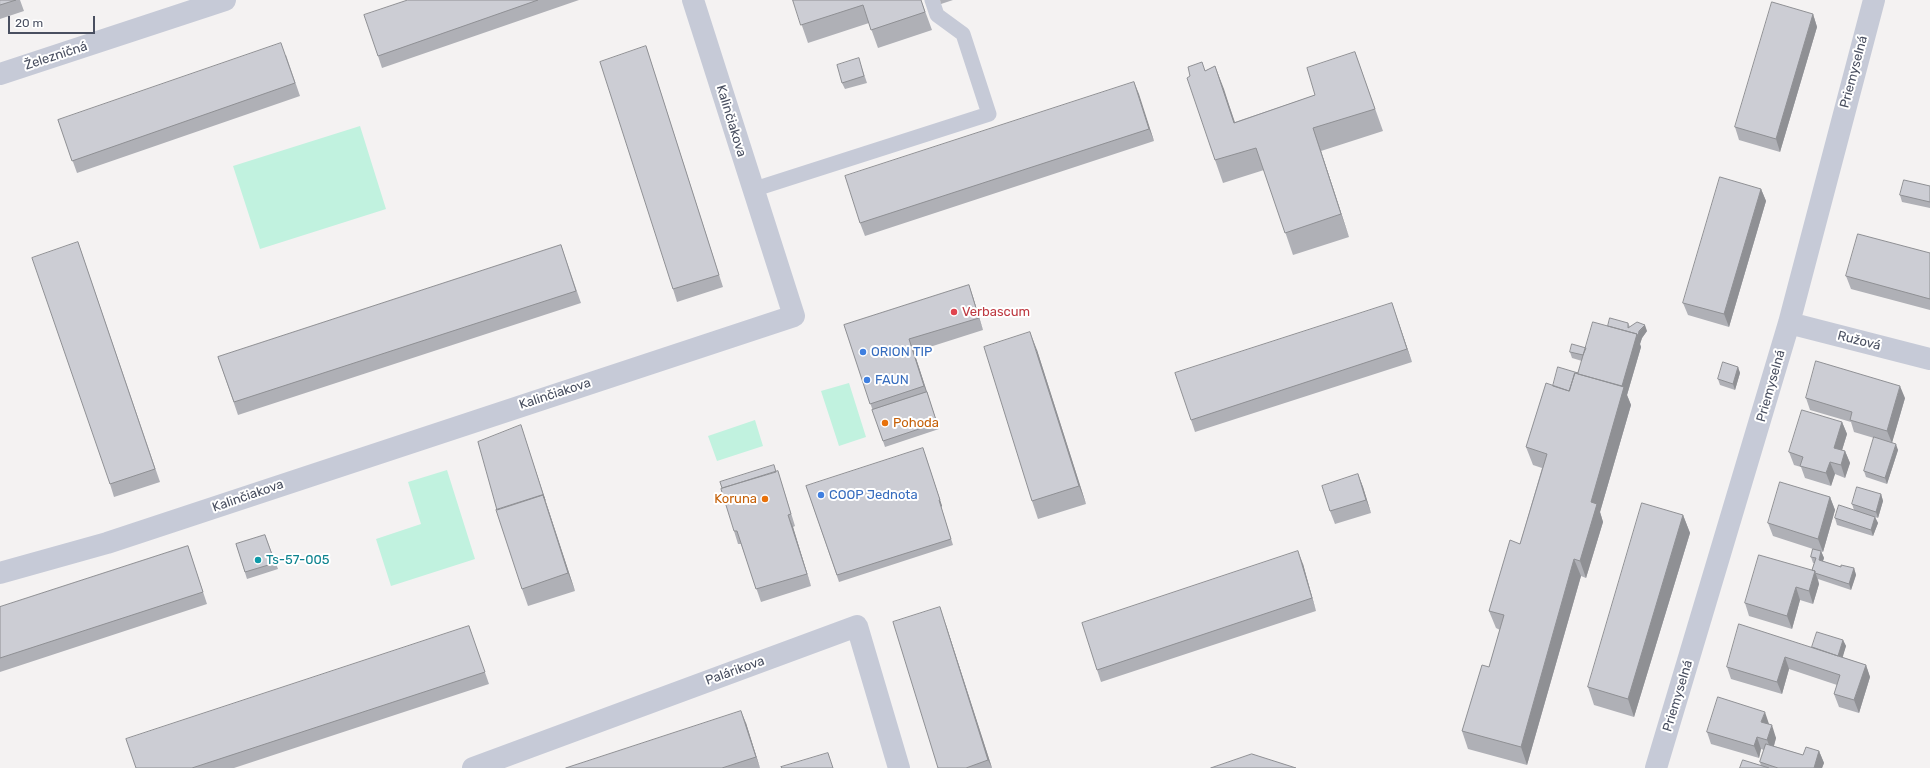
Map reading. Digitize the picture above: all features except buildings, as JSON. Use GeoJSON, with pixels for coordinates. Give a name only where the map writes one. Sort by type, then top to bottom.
{"type":"FeatureCollection","features":[{"type":"Feature","properties":{"kind":"street","name":"Železničná"},"geometry":{"type":"LineString","coordinates":[[0,74],[225,0]]}},
{"type":"Feature","properties":{"kind":"street","name":"Kalinčiakova"},"geometry":{"type":"LineString","coordinates":[[0,573],[108,543],[794,316],[752,190],[693,0]]}},
{"type":"Feature","properties":{"kind":"street","name":"Priemyselná"},"geometry":{"type":"LineString","coordinates":[[1656,768],[1789,323],[1874,0]]}},
{"type":"Feature","properties":{"kind":"street","name":"Ružová"},"geometry":{"type":"LineString","coordinates":[[1789,323],[1930,359]]}},
{"type":"Feature","properties":{"kind":"street","name":"Palárikova"},"geometry":{"type":"LineString","coordinates":[[473,768],[857,626],[899,768]]}},
{"type":"Feature","properties":{"kind":"lane"},"geometry":{"type":"LineString","coordinates":[[752,190],[989,114],[963,34],[937,15],[932,0]]}},
{"type":"Feature","properties":{"kind":"green space"},"geometry":{"type":"Polygon","coordinates":[[[360,126],[386,209],[260,249],[233,166],[360,126]]]}},
{"type":"Feature","properties":{"kind":"green space"},"geometry":{"type":"Polygon","coordinates":[[[849,383],[866,437],[839,446],[821,391],[849,383]]]}},
{"type":"Feature","properties":{"kind":"green space"},"geometry":{"type":"Polygon","coordinates":[[[755,420],[763,446],[717,461],[708,436],[755,420]]]}},
{"type":"Feature","properties":{"kind":"green space"},"geometry":{"type":"Polygon","coordinates":[[[447,470],[475,559],[391,586],[376,539],[421,524],[408,482],[447,470]]]}},
{"type":"Feature","properties":{"kind":"place","name":"Verbascum"},"geometry":{"type":"Point","coordinates":[954,312]}},
{"type":"Feature","properties":{"kind":"place","name":"ORION TIP"},"geometry":{"type":"Point","coordinates":[863,352]}},
{"type":"Feature","properties":{"kind":"place","name":"FAUN"},"geometry":{"type":"Point","coordinates":[867,380]}},
{"type":"Feature","properties":{"kind":"place","name":"Pohoda"},"geometry":{"type":"Point","coordinates":[885,423]}},
{"type":"Feature","properties":{"kind":"place","name":"COOP Jednota"},"geometry":{"type":"Point","coordinates":[821,495]}},
{"type":"Feature","properties":{"kind":"place","name":"Koruna"},"geometry":{"type":"Point","coordinates":[765,499]}},
{"type":"Feature","properties":{"kind":"place","name":"Ts-57-005"},"geometry":{"type":"Point","coordinates":[258,560]}}]}
